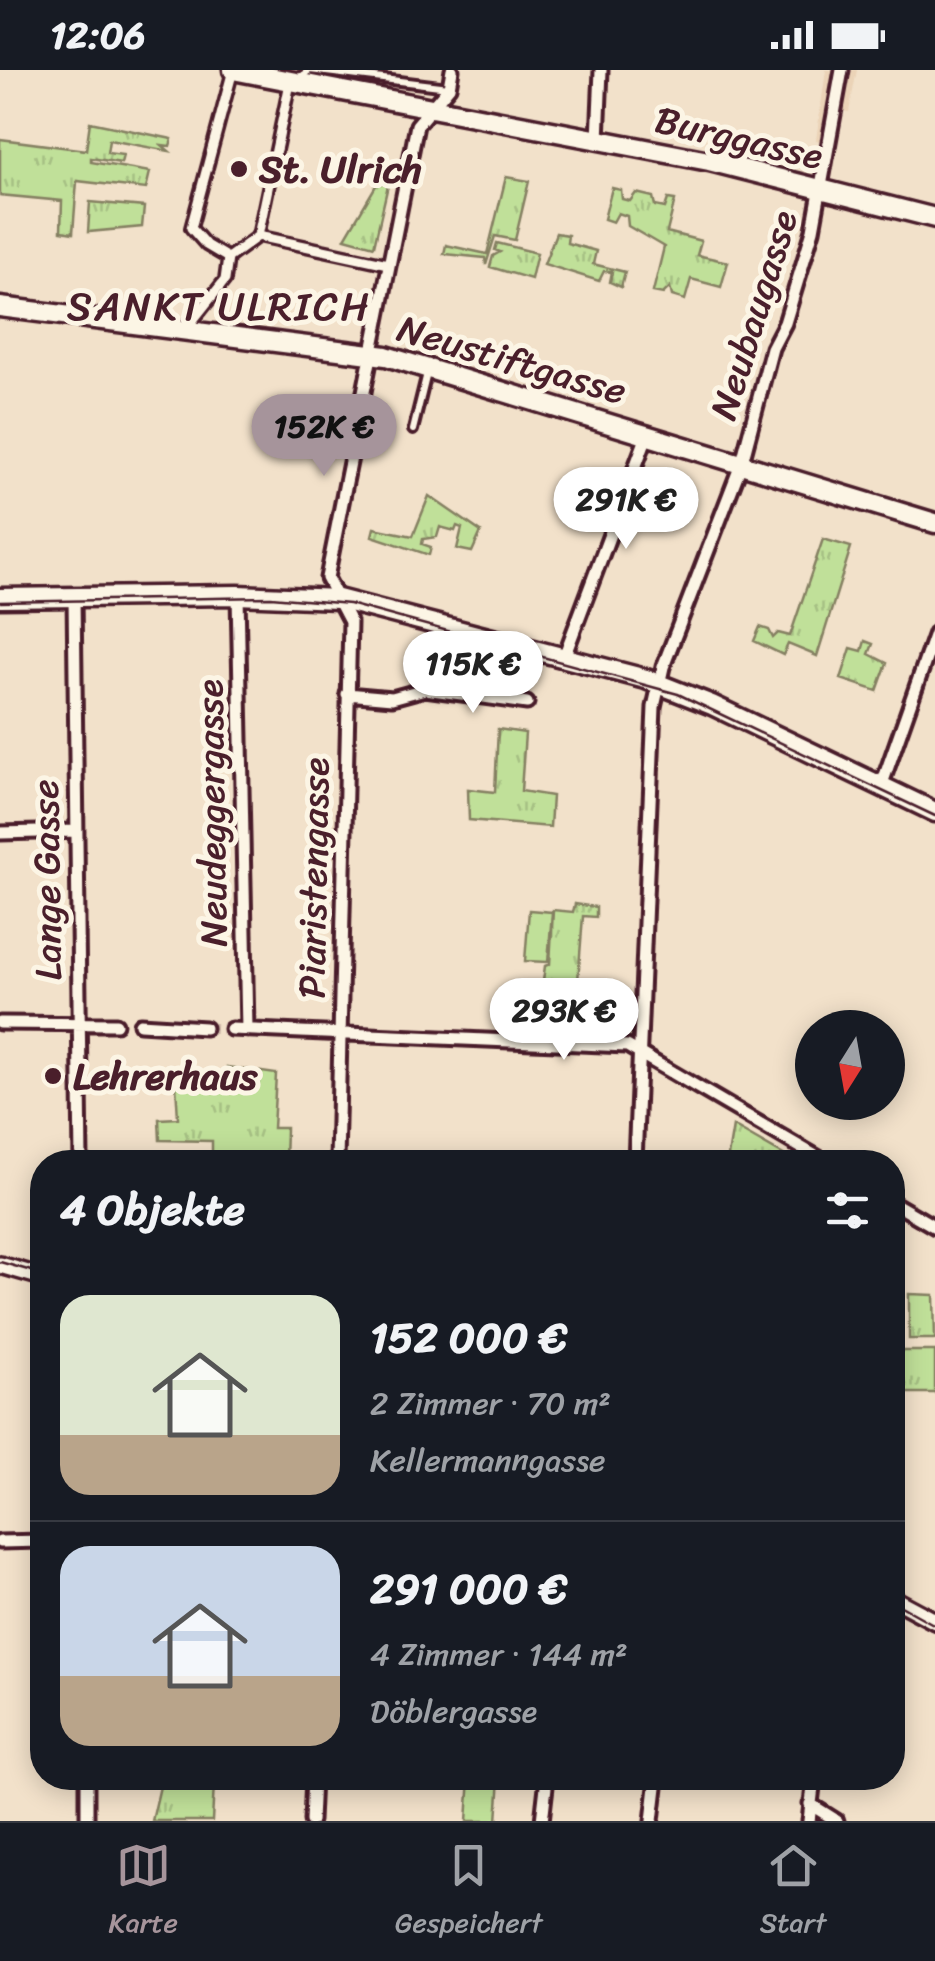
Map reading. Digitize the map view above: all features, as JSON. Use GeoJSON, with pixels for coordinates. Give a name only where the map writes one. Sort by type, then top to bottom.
{"type":"FeatureCollection","features":[{"type":"Feature","properties":{"kind":"main road","name":"Burggasse"},"geometry":{"type":"LineString","coordinates":[[233,70],[290,84],[709,161],[935,218]]}},
{"type":"Feature","properties":{"kind":"main road","name":"Neustiftgasse"},"geometry":{"type":"LineString","coordinates":[[0,307],[371,353],[935,522]]}},
{"type":"Feature","properties":{"kind":"main road"},"geometry":{"type":"LineString","coordinates":[[0,598],[238,594],[338,598],[660,684],[882,784],[935,812]]}},
{"type":"Feature","properties":{"kind":"street"},"geometry":{"type":"LineString","coordinates":[[228,258],[206,246],[191,228],[233,70]]}},
{"type":"Feature","properties":{"kind":"street"},"geometry":{"type":"LineString","coordinates":[[449,87],[452,70]]}},
{"type":"Feature","properties":{"kind":"street"},"geometry":{"type":"LineString","coordinates":[[598,140],[601,70]]}},
{"type":"Feature","properties":{"kind":"street","name":"Neubaugasse"},"geometry":{"type":"LineString","coordinates":[[635,1150],[654,707],[742,462],[772,348],[785,323],[813,230],[842,70]]}},
{"type":"Feature","properties":{"kind":"street"},"geometry":{"type":"LineString","coordinates":[[184,330],[225,280],[228,258],[258,236],[290,84]]}},
{"type":"Feature","properties":{"kind":"street","name":"Piaristengasse"},"geometry":{"type":"LineString","coordinates":[[337,1150],[350,622],[327,578],[417,125],[449,87]]}},
{"type":"Feature","properties":{"kind":"street"},"geometry":{"type":"LineString","coordinates":[[258,236],[388,264]]}},
{"type":"Feature","properties":{"kind":"street"},"geometry":{"type":"LineString","coordinates":[[564,657],[648,433]]}},
{"type":"Feature","properties":{"kind":"street","name":"Neudeggergasse"},"geometry":{"type":"LineString","coordinates":[[238,594],[247,1030]]}},
{"type":"Feature","properties":{"kind":"street","name":"Lange Gasse"},"geometry":{"type":"LineString","coordinates":[[74,596],[81,1150]]}},
{"type":"Feature","properties":{"kind":"street"},"geometry":{"type":"LineString","coordinates":[[882,784],[935,633]]}},
{"type":"Feature","properties":{"kind":"street"},"geometry":{"type":"LineString","coordinates":[[348,694],[392,698],[425,689],[527,703]]}},
{"type":"Feature","properties":{"kind":"street"},"geometry":{"type":"LineString","coordinates":[[0,833],[76,831]]}},
{"type":"Feature","properties":{"kind":"street"},"geometry":{"type":"LineString","coordinates":[[0,1023],[116,1024]]}},
{"type":"Feature","properties":{"kind":"street"},"geometry":{"type":"LineString","coordinates":[[140,1024],[206,1028]]}},
{"type":"Feature","properties":{"kind":"street"},"geometry":{"type":"LineString","coordinates":[[231,1029],[627,1046],[806,1150]]}},
{"type":"Feature","properties":{"kind":"street"},"geometry":{"type":"LineString","coordinates":[[905,1210],[935,1227]]}},
{"type":"Feature","properties":{"kind":"street"},"geometry":{"type":"LineString","coordinates":[[0,1265],[30,1274]]}},
{"type":"Feature","properties":{"kind":"street"},"geometry":{"type":"LineString","coordinates":[[0,1542],[30,1541]]}},
{"type":"Feature","properties":{"kind":"street"},"geometry":{"type":"LineString","coordinates":[[905,1605],[935,1621]]}},
{"type":"Feature","properties":{"kind":"street"},"geometry":{"type":"LineString","coordinates":[[87,1790],[87,1821]]}},
{"type":"Feature","properties":{"kind":"street"},"geometry":{"type":"LineString","coordinates":[[312,1821],[313,1790]]}},
{"type":"Feature","properties":{"kind":"street"},"geometry":{"type":"LineString","coordinates":[[542,1821],[546,1790]]}},
{"type":"Feature","properties":{"kind":"street"},"geometry":{"type":"LineString","coordinates":[[652,1821],[656,1790]]}},
{"type":"Feature","properties":{"kind":"street"},"geometry":{"type":"LineString","coordinates":[[808,1821],[812,1790]]}},
{"type":"Feature","properties":{"kind":"street"},"geometry":{"type":"LineString","coordinates":[[810,1804],[837,1821]]}},
{"type":"Feature","properties":{"kind":"lane","name":"Burggasse"},"geometry":{"type":"LineString","coordinates":[[290,84],[310,70],[449,87]]}},
{"type":"Feature","properties":{"kind":"lane"},"geometry":{"type":"LineString","coordinates":[[413,430],[428,368]]}},
{"type":"Feature","properties":{"kind":"shaded area"},"geometry":{"type":"Polygon","coordinates":[[[826,70],[857,70],[849,112],[836,110],[828,143],[816,140],[826,70]]]}},
{"type":"Feature","properties":{"kind":"green space"},"geometry":{"type":"Polygon","coordinates":[[[90,122],[172,139],[170,146],[162,145],[169,151],[109,140],[107,153],[123,155],[121,163],[91,158],[91,162],[150,172],[146,189],[77,181],[73,233],[61,231],[62,201],[0,195],[0,139],[86,150],[90,122]]]}},
{"type":"Feature","properties":{"kind":"green space"},"geometry":{"type":"Polygon","coordinates":[[[506,177],[529,181],[515,240],[495,236],[486,265],[485,258],[444,254],[446,245],[487,254],[506,177]]]}},
{"type":"Feature","properties":{"kind":"green space"},"geometry":{"type":"Polygon","coordinates":[[[378,182],[388,185],[374,246],[345,238],[378,182]]]}},
{"type":"Feature","properties":{"kind":"green space"},"geometry":{"type":"Polygon","coordinates":[[[612,188],[621,190],[622,199],[630,201],[636,193],[653,197],[655,206],[665,208],[668,199],[675,200],[667,232],[701,241],[697,255],[728,262],[721,287],[691,279],[685,300],[672,296],[670,287],[663,294],[653,292],[664,247],[628,226],[627,216],[618,213],[613,222],[604,219],[612,188]]]}},
{"type":"Feature","properties":{"kind":"green space"},"geometry":{"type":"Polygon","coordinates":[[[90,202],[144,207],[142,227],[88,232],[90,202]]]}},
{"type":"Feature","properties":{"kind":"green space"},"geometry":{"type":"Polygon","coordinates":[[[556,233],[568,235],[567,243],[596,251],[593,264],[625,272],[621,287],[610,282],[612,272],[604,271],[599,281],[544,264],[556,233]]]}},
{"type":"Feature","properties":{"kind":"green space"},"geometry":{"type":"Polygon","coordinates":[[[497,243],[537,253],[531,279],[490,267],[493,256],[500,252],[495,250],[497,243]]]}},
{"type":"Feature","properties":{"kind":"green space"},"geometry":{"type":"Polygon","coordinates":[[[429,496],[481,532],[472,552],[457,549],[462,528],[457,526],[455,531],[440,527],[437,537],[423,539],[422,544],[431,547],[429,555],[372,536],[374,528],[413,536],[429,496]]]}},
{"type":"Feature","properties":{"kind":"green space"},"geometry":{"type":"Polygon","coordinates":[[[823,539],[851,547],[817,656],[788,644],[783,655],[754,641],[760,627],[769,630],[773,638],[778,633],[790,636],[823,539]]]}},
{"type":"Feature","properties":{"kind":"green space"},"geometry":{"type":"Polygon","coordinates":[[[865,641],[873,644],[869,654],[887,663],[877,691],[841,679],[851,648],[862,651],[865,641]]]}},
{"type":"Feature","properties":{"kind":"green space"},"geometry":{"type":"Polygon","coordinates":[[[498,729],[525,733],[521,791],[552,796],[550,827],[469,820],[468,789],[495,792],[498,729]]]}},
{"type":"Feature","properties":{"kind":"green space"},"geometry":{"type":"Polygon","coordinates":[[[575,904],[596,907],[596,917],[583,916],[577,994],[553,993],[555,983],[543,981],[545,966],[550,964],[553,910],[573,912],[575,904]]]}},
{"type":"Feature","properties":{"kind":"green space"},"geometry":{"type":"Polygon","coordinates":[[[529,910],[552,912],[548,962],[525,961],[529,910]]]}},
{"type":"Feature","properties":{"kind":"green space"},"geometry":{"type":"Polygon","coordinates":[[[227,1067],[276,1074],[273,1128],[286,1128],[285,1150],[212,1150],[212,1141],[160,1140],[159,1119],[178,1118],[176,1084],[227,1086],[227,1067]]]}},
{"type":"Feature","properties":{"kind":"green space"},"geometry":{"type":"Polygon","coordinates":[[[733,1126],[775,1150],[729,1150],[733,1126]]]}},
{"type":"Feature","properties":{"kind":"green space"},"geometry":{"type":"Polygon","coordinates":[[[909,1294],[934,1295],[935,1339],[909,1339],[909,1294]]]}},
{"type":"Feature","properties":{"kind":"green space"},"geometry":{"type":"Polygon","coordinates":[[[905,1351],[935,1351],[935,1393],[905,1393],[905,1351]]]}},
{"type":"Feature","properties":{"kind":"green space"},"geometry":{"type":"Polygon","coordinates":[[[159,1790],[214,1790],[212,1821],[152,1821],[159,1790]]]}},
{"type":"Feature","properties":{"kind":"green space"},"geometry":{"type":"Polygon","coordinates":[[[469,1790],[499,1790],[497,1821],[467,1821],[469,1790]]]}},
{"type":"Feature","properties":{"kind":"tunnel"},"geometry":{"type":"LineString","coordinates":[[205,1028],[231,1029]]}},
{"type":"Feature","properties":{"kind":"tram line"},"geometry":{"type":"LineString","coordinates":[[0,602],[271,597],[349,604],[678,694],[935,816]]}},
{"type":"Feature","properties":{"kind":"tram line"},"geometry":{"type":"LineString","coordinates":[[0,1262],[30,1271]]}},
{"type":"Feature","properties":{"kind":"tram line"},"geometry":{"type":"LineString","coordinates":[[905,1608],[935,1625]]}},
{"type":"Feature","properties":{"kind":"place","name":"St. Ulrich"},"geometry":{"type":"Point","coordinates":[239,169]}},
{"type":"Feature","properties":{"kind":"place","name":"Lehrerhaus"},"geometry":{"type":"Point","coordinates":[53,1076]}},
{"type":"Feature","properties":{"kind":"district","name":"SANKT ULRICH"},"geometry":{"type":"Point","coordinates":[219,306]}}]}
